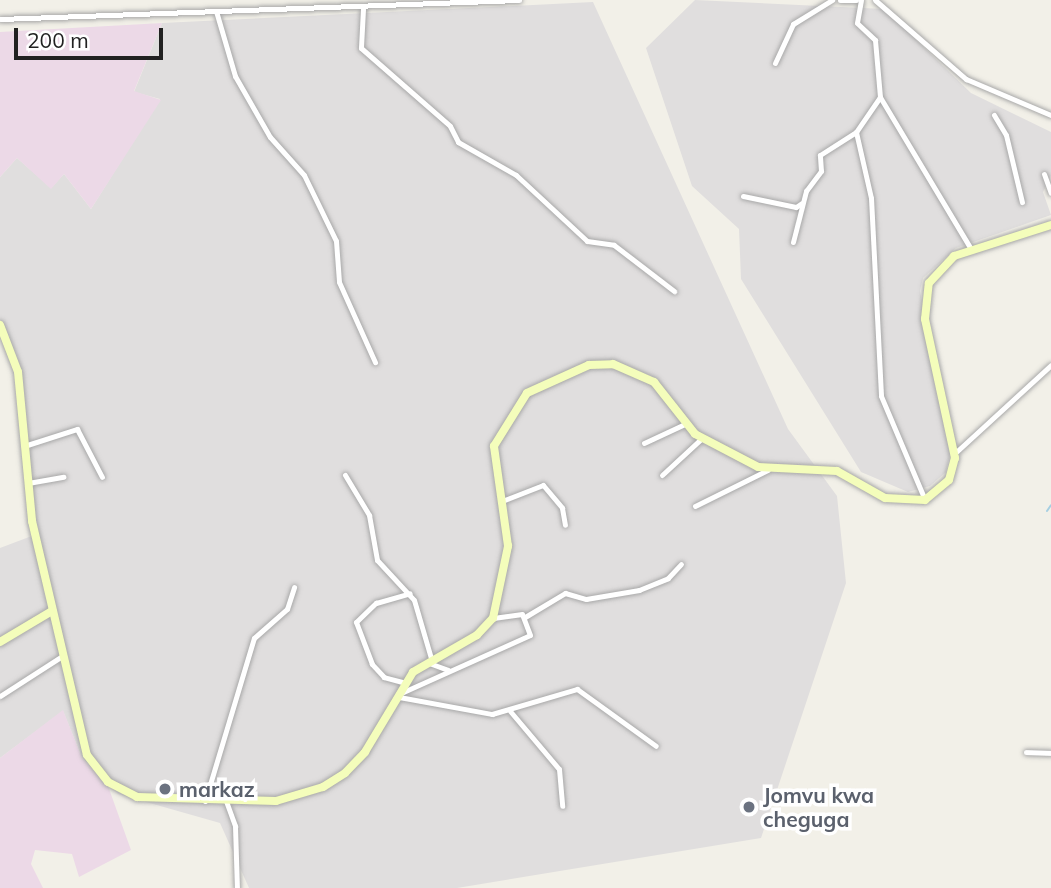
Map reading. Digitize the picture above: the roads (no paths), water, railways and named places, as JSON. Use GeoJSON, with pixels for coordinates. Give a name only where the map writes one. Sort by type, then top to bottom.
{"type":"FeatureCollection","features":[{"type":"Feature","properties":{"kind":"main road"},"geometry":{"type":"LineString","coordinates":[[0,326],[18,372],[28,483],[52,611],[83,747],[102,776],[137,797],[276,801],[323,788],[365,752],[406,683],[428,660],[477,635],[493,618],[508,547],[495,441],[519,400],[545,382],[595,364],[613,364],[654,382],[685,424],[702,438],[768,470],[837,471],[885,498],[925,500],[949,480],[955,453],[925,298],[940,266],[971,249],[1051,225]]}},
{"type":"Feature","properties":{"kind":"main road"},"geometry":{"type":"LineString","coordinates":[[0,642],[52,611]]}},
{"type":"Feature","properties":{"kind":"street"},"geometry":{"type":"LineString","coordinates":[[0,19],[170,9],[363,9],[519,0]]}},
{"type":"Feature","properties":{"kind":"street"},"geometry":{"type":"LineString","coordinates":[[775,63],[793,24],[832,0]]}},
{"type":"Feature","properties":{"kind":"street"},"geometry":{"type":"LineString","coordinates":[[840,0],[858,0],[857,23],[874,40],[880,97],[971,249]]}},
{"type":"Feature","properties":{"kind":"street"},"geometry":{"type":"LineString","coordinates":[[875,0],[966,79],[1051,115]]}},
{"type":"Feature","properties":{"kind":"street"},"geometry":{"type":"LineString","coordinates":[[169,1],[170,9]]}},
{"type":"Feature","properties":{"kind":"street"},"geometry":{"type":"LineString","coordinates":[[363,9],[361,48],[450,126],[458,142],[516,176],[587,241],[614,245],[674,291]]}},
{"type":"Feature","properties":{"kind":"street"},"geometry":{"type":"LineString","coordinates":[[216,11],[235,76],[275,144],[304,175],[337,241],[339,282],[376,362]]}},
{"type":"Feature","properties":{"kind":"street"},"geometry":{"type":"LineString","coordinates":[[793,242],[802,203],[821,171],[823,149],[856,132],[880,97]]}},
{"type":"Feature","properties":{"kind":"street"},"geometry":{"type":"LineString","coordinates":[[995,115],[1006,135],[1021,201]]}},
{"type":"Feature","properties":{"kind":"street"},"geometry":{"type":"LineString","coordinates":[[856,132],[871,198],[881,396],[925,500]]}},
{"type":"Feature","properties":{"kind":"street"},"geometry":{"type":"LineString","coordinates":[[1044,174],[1051,193]]}},
{"type":"Feature","properties":{"kind":"street"},"geometry":{"type":"LineString","coordinates":[[743,196],[796,208],[802,203]]}},
{"type":"Feature","properties":{"kind":"street"},"geometry":{"type":"LineString","coordinates":[[955,453],[1051,365]]}},
{"type":"Feature","properties":{"kind":"street"},"geometry":{"type":"LineString","coordinates":[[644,443],[685,424]]}},
{"type":"Feature","properties":{"kind":"street"},"geometry":{"type":"LineString","coordinates":[[24,446],[76,429],[102,477]]}},
{"type":"Feature","properties":{"kind":"street"},"geometry":{"type":"LineString","coordinates":[[662,475],[702,438]]}},
{"type":"Feature","properties":{"kind":"street"},"geometry":{"type":"LineString","coordinates":[[695,506],[768,470]]}},
{"type":"Feature","properties":{"kind":"street"},"geometry":{"type":"LineString","coordinates":[[345,475],[369,515],[377,560],[410,593],[428,660],[449,670]]}},
{"type":"Feature","properties":{"kind":"street"},"geometry":{"type":"LineString","coordinates":[[28,483],[63,477]]}},
{"type":"Feature","properties":{"kind":"street"},"geometry":{"type":"LineString","coordinates":[[502,501],[544,485],[562,508],[565,526]]}},
{"type":"Feature","properties":{"kind":"street"},"geometry":{"type":"LineString","coordinates":[[493,618],[525,617],[565,593],[586,599],[639,590],[668,578],[681,564]]}},
{"type":"Feature","properties":{"kind":"street"},"geometry":{"type":"LineString","coordinates":[[205,801],[254,638],[287,609],[294,587]]}},
{"type":"Feature","properties":{"kind":"street"},"geometry":{"type":"LineString","coordinates":[[406,683],[384,677],[372,664],[356,622],[376,603],[410,593]]}},
{"type":"Feature","properties":{"kind":"street"},"geometry":{"type":"LineString","coordinates":[[400,695],[449,670],[526,639],[525,617]]}},
{"type":"Feature","properties":{"kind":"street"},"geometry":{"type":"LineString","coordinates":[[0,696],[62,656]]}},
{"type":"Feature","properties":{"kind":"street"},"geometry":{"type":"LineString","coordinates":[[400,695],[486,714],[510,712],[579,690],[656,746]]}},
{"type":"Feature","properties":{"kind":"street"},"geometry":{"type":"LineString","coordinates":[[510,712],[559,769],[562,806]]}},
{"type":"Feature","properties":{"kind":"street"},"geometry":{"type":"LineString","coordinates":[[1026,752],[1051,753]]}},
{"type":"Feature","properties":{"kind":"street"},"geometry":{"type":"LineString","coordinates":[[226,801],[235,826],[237,888]]}},
{"type":"Feature","properties":{"kind":"waterway"},"geometry":{"type":"LineString","coordinates":[[1047,511],[1051,505]]}},
{"type":"Feature","properties":{"kind":"place","name":"markaz"},"geometry":{"type":"Point","coordinates":[165,789]}},
{"type":"Feature","properties":{"kind":"place","name":"Jomvu kwa cheguga"},"geometry":{"type":"Point","coordinates":[749,807]}}]}
